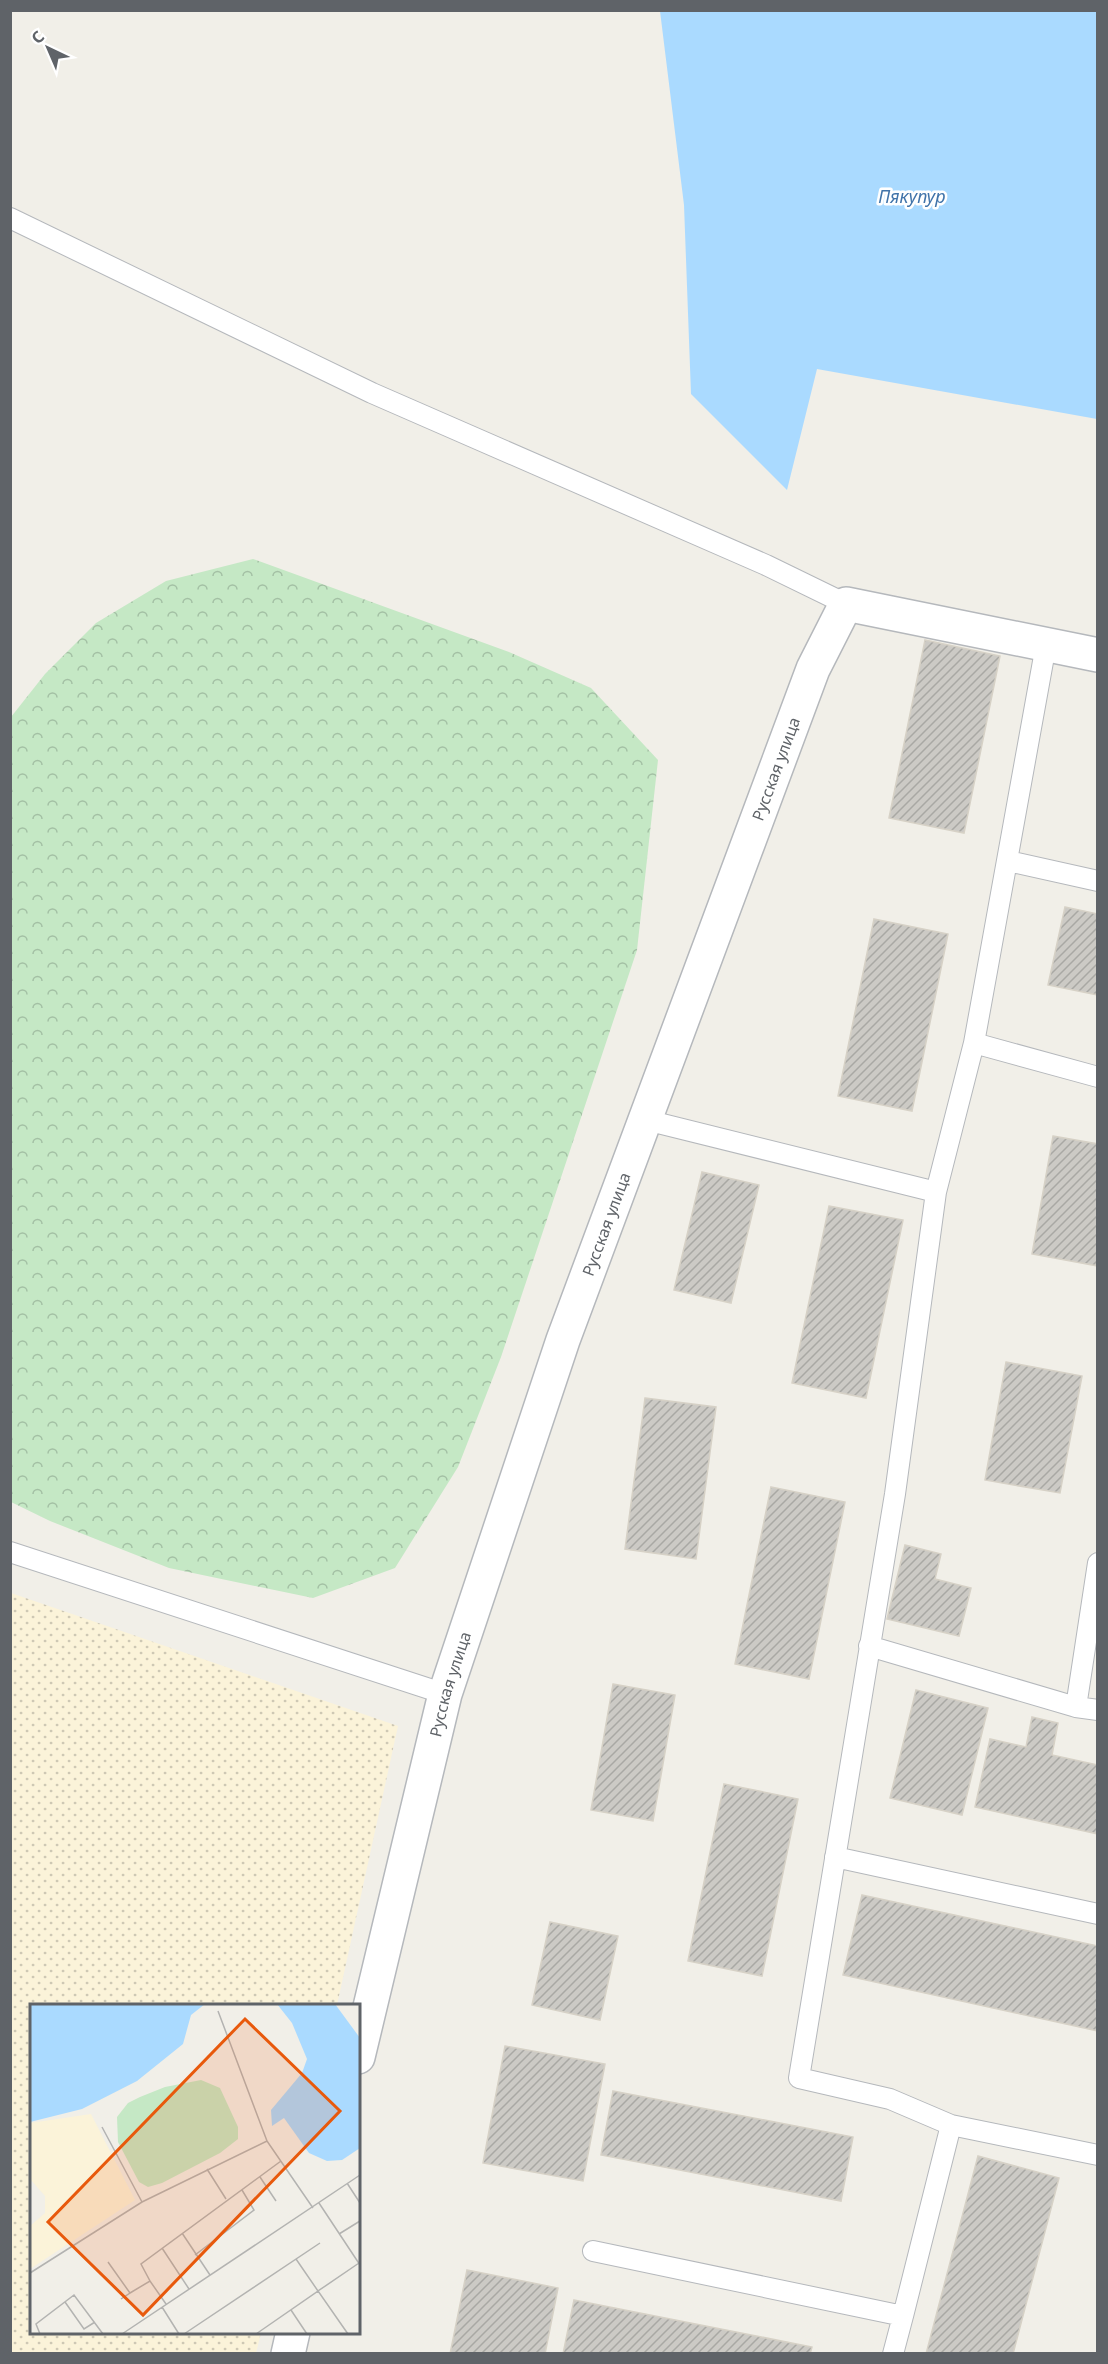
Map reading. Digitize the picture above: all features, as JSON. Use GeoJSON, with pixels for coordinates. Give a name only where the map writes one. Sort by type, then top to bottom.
{"type":"FeatureCollection","features":[{"type":"Feature","properties":{"kind":"street"},"geometry":{"type":"LineString","coordinates":[[846,604],[1098,655]]}},
{"type":"Feature","properties":{"kind":"street","name":"Русская улица"},"geometry":{"type":"LineString","coordinates":[[360,2049],[444,1694],[563,1340],[813,669],[846,604]]}},
{"type":"Feature","properties":{"kind":"street"},"geometry":{"type":"LineString","coordinates":[[288,2354],[293,2334]]}},
{"type":"Feature","properties":{"kind":"lane"},"geometry":{"type":"LineString","coordinates":[[10,218],[372,393],[766,566],[846,604]]}},
{"type":"Feature","properties":{"kind":"lane"},"geometry":{"type":"LineString","coordinates":[[1046,645],[974,1043],[936,1192],[895,1494],[799,2078],[890,2099],[951,2125],[1098,2155]]}},
{"type":"Feature","properties":{"kind":"lane"},"geometry":{"type":"LineString","coordinates":[[1008,861],[1098,881]]}},
{"type":"Feature","properties":{"kind":"lane"},"geometry":{"type":"LineString","coordinates":[[974,1043],[1098,1077]]}},
{"type":"Feature","properties":{"kind":"lane"},"geometry":{"type":"LineString","coordinates":[[646,1120],[936,1192]]}},
{"type":"Feature","properties":{"kind":"lane"},"geometry":{"type":"LineString","coordinates":[[10,1552],[444,1694]]}},
{"type":"Feature","properties":{"kind":"lane"},"geometry":{"type":"LineString","coordinates":[[1076,1707],[1098,1563]]}},
{"type":"Feature","properties":{"kind":"lane"},"geometry":{"type":"LineString","coordinates":[[869,1646],[1076,1707],[1098,1710]]}},
{"type":"Feature","properties":{"kind":"lane"},"geometry":{"type":"LineString","coordinates":[[836,1857],[1098,1914]]}},
{"type":"Feature","properties":{"kind":"lane"},"geometry":{"type":"LineString","coordinates":[[893,2354],[951,2125]]}},
{"type":"Feature","properties":{"kind":"lane"},"geometry":{"type":"LineString","coordinates":[[593,2251],[903,2316]]}},
{"type":"Feature","properties":{"kind":"green space"},"geometry":{"type":"Polygon","coordinates":[[[253,559],[509,652],[591,688],[658,760],[637,950],[501,1357],[458,1467],[395,1568],[313,1598],[169,1568],[50,1521],[11,1502],[11,717],[45,674],[96,623],[166,581],[253,559]]]}},
{"type":"Feature","properties":{"kind":"sand"},"geometry":{"type":"Polygon","coordinates":[[[11,1593],[398,1726],[337,2004],[30,2004],[30,2334],[261,2334],[256,2353],[11,2353],[11,1593]]]}},
{"type":"Feature","properties":{"kind":"water","name":"Пякупур"},"geometry":{"type":"Polygon","coordinates":[[[660,11],[1097,11],[1097,419],[817,369],[787,490],[691,394],[684,205],[660,11]]]}},
{"type":"Feature","properties":{"kind":"building"},"geometry":{"type":"Polygon","coordinates":[[[925,640],[1000,656],[964,833],[889,818],[925,640]]]}},
{"type":"Feature","properties":{"kind":"building"},"geometry":{"type":"Polygon","coordinates":[[[1065,907],[1098,914],[1098,995],[1048,985],[1065,907]]]}},
{"type":"Feature","properties":{"kind":"building"},"geometry":{"type":"Polygon","coordinates":[[[874,919],[948,934],[912,1111],[838,1096],[874,919]]]}},
{"type":"Feature","properties":{"kind":"building"},"geometry":{"type":"Polygon","coordinates":[[[1053,1136],[1098,1144],[1098,1266],[1032,1254],[1053,1136]]]}},
{"type":"Feature","properties":{"kind":"building"},"geometry":{"type":"Polygon","coordinates":[[[702,1172],[759,1185],[731,1303],[674,1290],[702,1172]]]}},
{"type":"Feature","properties":{"kind":"building"},"geometry":{"type":"Polygon","coordinates":[[[829,1206],[903,1220],[866,1398],[792,1383],[829,1206]]]}},
{"type":"Feature","properties":{"kind":"building"},"geometry":{"type":"Polygon","coordinates":[[[1006,1362],[1082,1376],[1060,1493],[985,1480],[1006,1362]]]}},
{"type":"Feature","properties":{"kind":"building"},"geometry":{"type":"Polygon","coordinates":[[[645,1398],[716,1407],[696,1559],[625,1549],[645,1398]]]}},
{"type":"Feature","properties":{"kind":"building"},"geometry":{"type":"Polygon","coordinates":[[[771,1487],[845,1502],[809,1679],[735,1664],[771,1487]]]}},
{"type":"Feature","properties":{"kind":"building"},"geometry":{"type":"Polygon","coordinates":[[[905,1545],[941,1554],[935,1579],[971,1588],[959,1636],[887,1619],[905,1545]]]}},
{"type":"Feature","properties":{"kind":"building"},"geometry":{"type":"Polygon","coordinates":[[[613,1684],[675,1695],[653,1821],[591,1810],[613,1684]]]}},
{"type":"Feature","properties":{"kind":"building"},"geometry":{"type":"Polygon","coordinates":[[[916,1690],[988,1708],[962,1815],[890,1798],[916,1690]]]}},
{"type":"Feature","properties":{"kind":"building"},"geometry":{"type":"Polygon","coordinates":[[[1032,1717],[1058,1723],[1052,1755],[1098,1765],[1098,1834],[975,1807],[990,1739],[1026,1747],[1032,1717]]]}},
{"type":"Feature","properties":{"kind":"building"},"geometry":{"type":"Polygon","coordinates":[[[724,1784],[798,1799],[762,1976],[688,1961],[724,1784]]]}},
{"type":"Feature","properties":{"kind":"building"},"geometry":{"type":"Polygon","coordinates":[[[862,1895],[1098,1946],[1098,2031],[843,1975],[862,1895]]]}},
{"type":"Feature","properties":{"kind":"building"},"geometry":{"type":"Polygon","coordinates":[[[550,1922],[618,1936],[600,2020],[532,2005],[550,1922]]]}},
{"type":"Feature","properties":{"kind":"building"},"geometry":{"type":"Polygon","coordinates":[[[505,2046],[605,2064],[583,2181],[483,2163],[505,2046]]]}},
{"type":"Feature","properties":{"kind":"building"},"geometry":{"type":"Polygon","coordinates":[[[613,2091],[853,2137],[841,2201],[601,2155],[613,2091]]]}},
{"type":"Feature","properties":{"kind":"building"},"geometry":{"type":"Polygon","coordinates":[[[978,2156],[1059,2178],[1013,2354],[926,2354],[978,2156]]]}},
{"type":"Feature","properties":{"kind":"building"},"geometry":{"type":"Polygon","coordinates":[[[467,2270],[558,2288],[545,2354],[450,2354],[467,2270]]]}},
{"type":"Feature","properties":{"kind":"building"},"geometry":{"type":"Polygon","coordinates":[[[574,2300],[812,2347],[810,2354],[563,2354],[574,2300]]]}}]}
